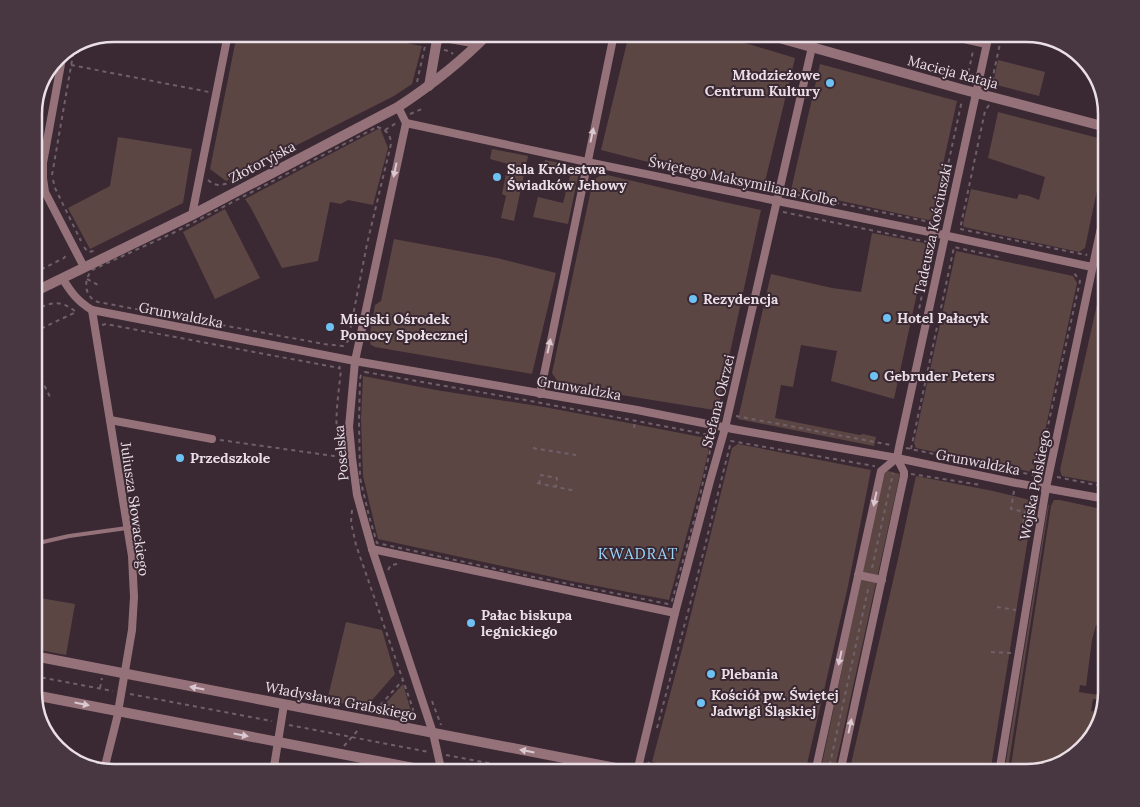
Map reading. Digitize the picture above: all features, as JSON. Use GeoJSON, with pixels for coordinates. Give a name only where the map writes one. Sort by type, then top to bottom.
{"type":"FeatureCollection","features":[{"type":"Feature","properties":{"kind":"street"},"geometry":{"type":"LineString","coordinates":[[192,215],[226,42]]}},
{"type":"Feature","properties":{"kind":"street"},"geometry":{"type":"LineString","coordinates":[[429,86],[437,42]]}},
{"type":"Feature","properties":{"kind":"street"},"geometry":{"type":"LineString","coordinates":[[469,42],[478,44]]}},
{"type":"Feature","properties":{"kind":"street"},"geometry":{"type":"LineString","coordinates":[[540,394],[612,42]]}},
{"type":"Feature","properties":{"kind":"street","name":"Macieja Rataja"},"geometry":{"type":"LineString","coordinates":[[794,42],[1098,125]]}},
{"type":"Feature","properties":{"kind":"street","name":"Stefana Okrzei"},"geometry":{"type":"LineString","coordinates":[[641,764],[675,612],[726,428],[813,42]]}},
{"type":"Feature","properties":{"kind":"street","name":"Tadeusza Kościuszki"},"geometry":{"type":"LineString","coordinates":[[897,458],[987,42]]}},
{"type":"Feature","properties":{"kind":"street","name":"Złotoryjska"},"geometry":{"type":"LineString","coordinates":[[43,288],[192,215],[398,107],[429,86],[478,44]]}},
{"type":"Feature","properties":{"kind":"street"},"geometry":{"type":"LineString","coordinates":[[60,69],[43,162],[43,178],[45,192],[84,267]]}},
{"type":"Feature","properties":{"kind":"street"},"geometry":{"type":"LineString","coordinates":[[398,107],[406,123]]}},
{"type":"Feature","properties":{"kind":"street","name":"Świętego Maksymiliana Kolbe"},"geometry":{"type":"LineString","coordinates":[[406,123],[1092,267]]}},
{"type":"Feature","properties":{"kind":"street","name":"Poselska"},"geometry":{"type":"LineString","coordinates":[[406,123],[354,361],[349,427],[357,495],[372,549],[442,764]]}},
{"type":"Feature","properties":{"kind":"street","name":"Wojska Polskiego"},"geometry":{"type":"LineString","coordinates":[[1000,764],[1048,475],[1098,240]]}},
{"type":"Feature","properties":{"kind":"street","name":"Grunwaldzka"},"geometry":{"type":"LineString","coordinates":[[62,278],[74,297],[82,305],[92,310],[354,361],[637,410],[1098,498]]}},
{"type":"Feature","properties":{"kind":"street","name":"Juliusza Słowackiego"},"geometry":{"type":"LineString","coordinates":[[92,310],[132,556],[134,597],[132,630],[118,711],[105,764]]}},
{"type":"Feature","properties":{"kind":"street"},"geometry":{"type":"LineString","coordinates":[[110,420],[212,439]]}},
{"type":"Feature","properties":{"kind":"street"},"geometry":{"type":"LineString","coordinates":[[817,764],[881,471],[897,458],[904,472],[842,764]]}},
{"type":"Feature","properties":{"kind":"street"},"geometry":{"type":"LineString","coordinates":[[372,549],[675,612]]}},
{"type":"Feature","properties":{"kind":"street"},"geometry":{"type":"LineString","coordinates":[[858,575],[882,580]]}},
{"type":"Feature","properties":{"kind":"street","name":"Władysława Grabskiego"},"geometry":{"type":"LineString","coordinates":[[43,658],[284,704],[369,717],[433,733],[578,764]]}},
{"type":"Feature","properties":{"kind":"street"},"geometry":{"type":"LineString","coordinates":[[43,697],[396,764]]}},
{"type":"Feature","properties":{"kind":"street"},"geometry":{"type":"LineString","coordinates":[[274,764],[284,704]]}},
{"type":"Feature","properties":{"kind":"lane"},"geometry":{"type":"LineString","coordinates":[[970,42],[986,46]]}},
{"type":"Feature","properties":{"kind":"lane"},"geometry":{"type":"LineString","coordinates":[[43,542],[69,536],[127,528]]}},
{"type":"Feature","properties":{"kind":"path"},"geometry":{"type":"LineString","coordinates":[[419,42],[424,43],[425,46],[450,51],[460,60]]}},
{"type":"Feature","properties":{"kind":"path"},"geometry":{"type":"LineString","coordinates":[[993,86],[992,81],[1000,42]]}},
{"type":"Feature","properties":{"kind":"path"},"geometry":{"type":"LineString","coordinates":[[963,80],[967,79],[975,43]]}},
{"type":"Feature","properties":{"kind":"path"},"geometry":{"type":"LineString","coordinates":[[417,83],[425,46]]}},
{"type":"Feature","properties":{"kind":"path"},"geometry":{"type":"LineString","coordinates":[[72,57],[53,170],[53,180],[64,207],[86,250],[91,252],[97,250]]}},
{"type":"Feature","properties":{"kind":"path"},"geometry":{"type":"LineString","coordinates":[[71,65],[209,92]]}},
{"type":"Feature","properties":{"kind":"path"},"geometry":{"type":"LineString","coordinates":[[786,192],[935,223],[962,98],[959,97]]}},
{"type":"Feature","properties":{"kind":"path"},"geometry":{"type":"LineString","coordinates":[[988,106],[984,111],[960,228],[1086,255],[1088,246]]}},
{"type":"Feature","properties":{"kind":"path"},"geometry":{"type":"LineString","coordinates":[[104,265],[92,270],[87,279],[86,287],[89,296],[98,302],[343,346],[348,341],[367,244],[391,144],[390,137],[385,130]]}},
{"type":"Feature","properties":{"kind":"path"},"geometry":{"type":"LineString","coordinates":[[205,176],[216,186],[222,186],[236,180]]}},
{"type":"Feature","properties":{"kind":"path"},"geometry":{"type":"LineString","coordinates":[[1096,208],[1098,199]]}},
{"type":"Feature","properties":{"kind":"path"},"geometry":{"type":"LineString","coordinates":[[781,212],[933,243],[918,316]]}},
{"type":"Feature","properties":{"kind":"path"},"geometry":{"type":"LineString","coordinates":[[1000,257],[954,247],[911,450],[1018,472],[1034,474],[1038,472],[1098,485]]}},
{"type":"Feature","properties":{"kind":"path"},"geometry":{"type":"LineString","coordinates":[[43,268],[75,250]]}},
{"type":"Feature","properties":{"kind":"path"},"geometry":{"type":"LineString","coordinates":[[1038,472],[1080,281],[1074,273],[1065,271]]}},
{"type":"Feature","properties":{"kind":"path"},"geometry":{"type":"LineString","coordinates":[[87,279],[98,285]]}},
{"type":"Feature","properties":{"kind":"path"},"geometry":{"type":"LineString","coordinates":[[43,306],[55,303],[76,312],[43,328]]}},
{"type":"Feature","properties":{"kind":"path"},"geometry":{"type":"LineString","coordinates":[[101,330],[102,326],[106,324],[339,368]]}},
{"type":"Feature","properties":{"kind":"path"},"geometry":{"type":"LineString","coordinates":[[365,372],[373,373],[705,434],[712,437],[710,456],[672,601],[668,604],[377,543],[360,478],[359,460],[360,376],[365,372]]}},
{"type":"Feature","properties":{"kind":"path"},"geometry":{"type":"LineString","coordinates":[[43,383],[50,397]]}},
{"type":"Feature","properties":{"kind":"path"},"geometry":{"type":"LineString","coordinates":[[736,416],[891,445]]}},
{"type":"Feature","properties":{"kind":"path"},"geometry":{"type":"LineString","coordinates":[[212,439],[341,457]]}},
{"type":"Feature","properties":{"kind":"path"},"geometry":{"type":"LineString","coordinates":[[656,732],[731,441],[874,466],[872,475]]}},
{"type":"Feature","properties":{"kind":"path"},"geometry":{"type":"LineString","coordinates":[[533,448],[576,455]]}},
{"type":"Feature","properties":{"kind":"path"},"geometry":{"type":"LineString","coordinates":[[830,764],[897,458]]}},
{"type":"Feature","properties":{"kind":"path"},"geometry":{"type":"LineString","coordinates":[[904,472],[985,486]]}},
{"type":"Feature","properties":{"kind":"path"},"geometry":{"type":"LineString","coordinates":[[1018,472],[1011,509],[1025,512],[1023,526],[1032,527]]}},
{"type":"Feature","properties":{"kind":"path"},"geometry":{"type":"LineString","coordinates":[[556,487],[557,478],[541,475],[538,483],[556,487],[576,491]]}},
{"type":"Feature","properties":{"kind":"path"},"geometry":{"type":"LineString","coordinates":[[351,522],[358,551],[413,709],[412,714],[406,720]]}},
{"type":"Feature","properties":{"kind":"path"},"geometry":{"type":"LineString","coordinates":[[388,572],[388,568],[391,565],[399,564]]}},
{"type":"Feature","properties":{"kind":"path"},"geometry":{"type":"LineString","coordinates":[[997,607],[1019,610]]}},
{"type":"Feature","properties":{"kind":"path"},"geometry":{"type":"LineString","coordinates":[[991,652],[1012,653]]}},
{"type":"Feature","properties":{"kind":"path"},"geometry":{"type":"LineString","coordinates":[[337,753],[412,668]]}},
{"type":"Feature","properties":{"kind":"shaded area"},"geometry":{"type":"Polygon","coordinates":[[[235,42],[401,42],[422,46],[412,84],[394,96],[226,181],[210,169],[235,42]]]}},
{"type":"Feature","properties":{"kind":"shaded area"},"geometry":{"type":"Polygon","coordinates":[[[627,42],[740,42],[795,58],[764,186],[601,150],[627,42]]]}},
{"type":"Feature","properties":{"kind":"shaded area"},"geometry":{"type":"Polygon","coordinates":[[[998,60],[1045,72],[1039,96],[993,84],[998,60]]]}},
{"type":"Feature","properties":{"kind":"shaded area"},"geometry":{"type":"Polygon","coordinates":[[[820,64],[957,101],[940,178],[933,221],[791,190],[820,64]]]}},
{"type":"Feature","properties":{"kind":"shaded area"},"geometry":{"type":"Polygon","coordinates":[[[998,112],[1098,138],[1098,185],[1085,248],[1079,252],[964,227],[963,224],[971,189],[1017,199],[1019,194],[1039,200],[1045,177],[988,158],[998,112]]]}},
{"type":"Feature","properties":{"kind":"shaded area"},"geometry":{"type":"Polygon","coordinates":[[[380,128],[388,148],[373,205],[348,200],[341,204],[330,202],[318,261],[282,268],[245,199],[380,128]]]}},
{"type":"Feature","properties":{"kind":"shaded area"},"geometry":{"type":"Polygon","coordinates":[[[118,137],[192,149],[183,203],[90,249],[68,208],[110,186],[118,137]]]}},
{"type":"Feature","properties":{"kind":"shaded area"},"geometry":{"type":"Polygon","coordinates":[[[492,149],[528,156],[514,221],[501,218],[506,196],[502,194],[508,164],[490,159],[492,149]]]}},
{"type":"Feature","properties":{"kind":"shaded area"},"geometry":{"type":"Polygon","coordinates":[[[545,160],[580,167],[568,224],[533,217],[538,197],[563,203],[570,176],[550,169],[549,172],[543,171],[545,160]]]}},
{"type":"Feature","properties":{"kind":"shaded area"},"geometry":{"type":"Polygon","coordinates":[[[603,174],[761,210],[718,408],[714,410],[560,385],[552,373],[593,180],[603,174]]]}},
{"type":"Feature","properties":{"kind":"shaded area"},"geometry":{"type":"Polygon","coordinates":[[[225,209],[260,278],[215,299],[183,232],[225,209]]]}},
{"type":"Feature","properties":{"kind":"shaded area"},"geometry":{"type":"Polygon","coordinates":[[[872,233],[924,243],[927,247],[894,399],[831,381],[837,351],[801,345],[793,387],[781,385],[775,418],[876,437],[874,446],[738,419],[771,274],[832,288],[861,292],[872,233]]]}},
{"type":"Feature","properties":{"kind":"shaded area"},"geometry":{"type":"Polygon","coordinates":[[[394,239],[497,258],[556,273],[532,374],[371,345],[369,339],[375,305],[381,301],[394,239]]]}},
{"type":"Feature","properties":{"kind":"shaded area"},"geometry":{"type":"Polygon","coordinates":[[[956,251],[1073,276],[1077,283],[1037,468],[1032,472],[916,448],[914,443],[956,251]]]}},
{"type":"Feature","properties":{"kind":"shaded area"},"geometry":{"type":"Polygon","coordinates":[[[1098,300],[1098,483],[1062,476],[1060,470],[1098,300]]]}},
{"type":"Feature","properties":{"kind":"shaded area"},"geometry":{"type":"Polygon","coordinates":[[[363,376],[544,407],[711,439],[669,600],[571,581],[378,539],[363,476],[361,419],[363,376]]]}},
{"type":"Feature","properties":{"kind":"shaded area"},"geometry":{"type":"Polygon","coordinates":[[[738,444],[871,470],[848,586],[807,764],[662,764],[652,762],[732,448],[738,444]]]}},
{"type":"Feature","properties":{"kind":"shaded area"},"geometry":{"type":"Polygon","coordinates":[[[884,470],[900,474],[836,764],[822,764],[884,470]]]}},
{"type":"Feature","properties":{"kind":"shaded area"},"geometry":{"type":"Polygon","coordinates":[[[916,476],[1034,501],[991,764],[851,764],[916,476]]]}},
{"type":"Feature","properties":{"kind":"shaded area"},"geometry":{"type":"Polygon","coordinates":[[[1054,500],[1060,500],[1098,508],[1098,625],[1096,625],[1092,640],[1086,686],[1080,685],[1079,692],[1098,695],[1097,699],[1093,699],[1091,711],[1095,711],[1090,724],[1073,747],[1049,761],[1011,764],[1051,506],[1054,500]]]}},
{"type":"Feature","properties":{"kind":"shaded area"},"geometry":{"type":"Polygon","coordinates":[[[1048,505],[1049,505],[1009,764],[1005,764],[1048,505]]]}},
{"type":"Feature","properties":{"kind":"shaded area"},"geometry":{"type":"Polygon","coordinates":[[[43,599],[75,604],[66,655],[43,651],[43,599]]]}},
{"type":"Feature","properties":{"kind":"shaded area"},"geometry":{"type":"Polygon","coordinates":[[[346,622],[382,630],[395,674],[366,707],[327,701],[346,622]]]}},
{"type":"Feature","properties":{"kind":"shaded area"},"geometry":{"type":"Polygon","coordinates":[[[403,684],[411,711],[410,716],[402,720],[375,715],[403,684]]]}},
{"type":"Feature","properties":{"kind":"place","name":"Młodzieżowe Centrum Kultury"},"geometry":{"type":"Point","coordinates":[830,83]}},
{"type":"Feature","properties":{"kind":"place","name":"Sala Królestwa Świadków Jehowy"},"geometry":{"type":"Point","coordinates":[497,177]}},
{"type":"Feature","properties":{"kind":"place","name":"Rezydencja"},"geometry":{"type":"Point","coordinates":[693,299]}},
{"type":"Feature","properties":{"kind":"place","name":"Hotel Pałacyk"},"geometry":{"type":"Point","coordinates":[887,318]}},
{"type":"Feature","properties":{"kind":"place","name":"Miejski Ośrodek Pomocy Społecznej"},"geometry":{"type":"Point","coordinates":[330,327]}},
{"type":"Feature","properties":{"kind":"place","name":"Gebruder Peters"},"geometry":{"type":"Point","coordinates":[874,376]}},
{"type":"Feature","properties":{"kind":"place","name":"Przedszkole"},"geometry":{"type":"Point","coordinates":[180,458]}},
{"type":"Feature","properties":{"kind":"place","name":"Pałac biskupa legnickiego"},"geometry":{"type":"Point","coordinates":[471,623]}},
{"type":"Feature","properties":{"kind":"place","name":"Plebania"},"geometry":{"type":"Point","coordinates":[711,674]}},
{"type":"Feature","properties":{"kind":"place","name":"Kościół pw. Świętej Jadwigi Śląskiej"},"geometry":{"type":"Point","coordinates":[701,703]}},
{"type":"Feature","properties":{"kind":"district","name":"KWADRAT"},"geometry":{"type":"Point","coordinates":[638,554]}}]}
